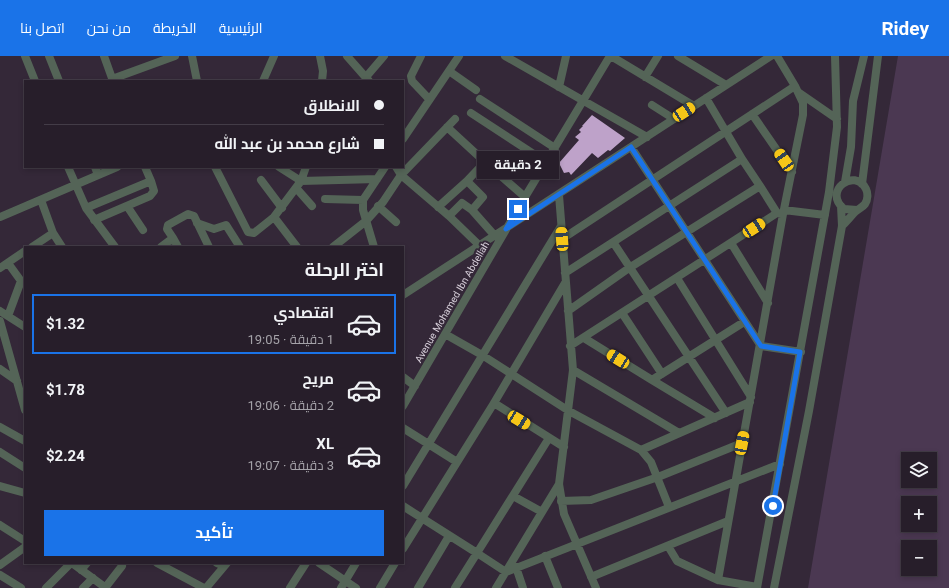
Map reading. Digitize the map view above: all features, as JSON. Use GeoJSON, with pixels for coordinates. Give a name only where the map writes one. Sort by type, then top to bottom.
{"type":"FeatureCollection","features":[{"type":"Feature","properties":{"kind":"street"},"geometry":{"type":"LineString","coordinates":[[25,56],[35,80]]}},
{"type":"Feature","properties":{"kind":"street"},"geometry":{"type":"LineString","coordinates":[[49,56],[59,80]]}},
{"type":"Feature","properties":{"kind":"street"},"geometry":{"type":"LineString","coordinates":[[104,56],[112,80],[175,56]]}},
{"type":"Feature","properties":{"kind":"street"},"geometry":{"type":"LineString","coordinates":[[192,56],[197,80]]}},
{"type":"Feature","properties":{"kind":"street"},"geometry":{"type":"LineString","coordinates":[[263,80],[274,56]]}},
{"type":"Feature","properties":{"kind":"street"},"geometry":{"type":"LineString","coordinates":[[320,56],[323,71],[322,80]]}},
{"type":"Feature","properties":{"kind":"street"},"geometry":{"type":"LineString","coordinates":[[348,56],[367,79],[384,56]]}},
{"type":"Feature","properties":{"kind":"street"},"geometry":{"type":"LineString","coordinates":[[421,56],[412,76],[412,81],[429,99]]}},
{"type":"Feature","properties":{"kind":"street"},"geometry":{"type":"LineString","coordinates":[[404,136],[459,56]]}},
{"type":"Feature","properties":{"kind":"street"},"geometry":{"type":"LineString","coordinates":[[505,56],[514,58],[559,87],[647,137]]}},
{"type":"Feature","properties":{"kind":"street"},"geometry":{"type":"LineString","coordinates":[[559,87],[566,56]]}},
{"type":"Feature","properties":{"kind":"street"},"geometry":{"type":"LineString","coordinates":[[610,56],[694,106]]}},
{"type":"Feature","properties":{"kind":"street","name":"Avenue Mohamed Ibn Abdellah"},"geometry":{"type":"LineString","coordinates":[[404,404],[506,229],[610,56]]}},
{"type":"Feature","properties":{"kind":"street"},"geometry":{"type":"LineString","coordinates":[[645,77],[658,56]]}},
{"type":"Feature","properties":{"kind":"street"},"geometry":{"type":"LineString","coordinates":[[678,56],[726,85]]}},
{"type":"Feature","properties":{"kind":"street"},"geometry":{"type":"LineString","coordinates":[[404,294],[772,56]]}},
{"type":"Feature","properties":{"kind":"street"},"geometry":{"type":"LineString","coordinates":[[718,580],[761,346],[781,212],[792,172],[804,115],[803,103],[777,56]]}},
{"type":"Feature","properties":{"kind":"street"},"geometry":{"type":"LineString","coordinates":[[668,546],[677,561],[718,580],[757,588],[836,148],[837,119],[835,56]]}},
{"type":"Feature","properties":{"kind":"street"},"geometry":{"type":"LineString","coordinates":[[845,182],[851,147],[853,101],[864,56]]}},
{"type":"Feature","properties":{"kind":"street"},"geometry":{"type":"LineString","coordinates":[[862,184],[878,56]]}},
{"type":"Feature","properties":{"kind":"street"},"geometry":{"type":"LineString","coordinates":[[448,71],[476,90]]}},
{"type":"Feature","properties":{"kind":"street"},"geometry":{"type":"LineString","coordinates":[[562,239],[752,114],[796,89]]}},
{"type":"Feature","properties":{"kind":"street"},"geometry":{"type":"LineString","coordinates":[[796,89],[837,119]]}},
{"type":"Feature","properties":{"kind":"street"},"geometry":{"type":"LineString","coordinates":[[706,98],[742,159],[760,186],[781,212]]}},
{"type":"Feature","properties":{"kind":"street"},"geometry":{"type":"LineString","coordinates":[[480,99],[555,148]]}},
{"type":"Feature","properties":{"kind":"street"},"geometry":{"type":"LineString","coordinates":[[652,105],[674,119]]}},
{"type":"Feature","properties":{"kind":"street"},"geometry":{"type":"LineString","coordinates":[[471,113],[546,162]]}},
{"type":"Feature","properties":{"kind":"street"},"geometry":{"type":"LineString","coordinates":[[752,114],[792,172]]}},
{"type":"Feature","properties":{"kind":"street"},"geometry":{"type":"LineString","coordinates":[[334,246],[366,221],[401,175],[455,119]]}},
{"type":"Feature","properties":{"kind":"street"},"geometry":{"type":"LineString","coordinates":[[447,127],[525,197]]}},
{"type":"Feature","properties":{"kind":"street"},"geometry":{"type":"LineString","coordinates":[[631,147],[761,346],[800,352]]}},
{"type":"Feature","properties":{"kind":"street"},"geometry":{"type":"LineString","coordinates":[[565,273],[742,159]]}},
{"type":"Feature","properties":{"kind":"street"},"geometry":{"type":"LineString","coordinates":[[438,207],[467,181],[485,162]]}},
{"type":"Feature","properties":{"kind":"street"},"geometry":{"type":"LineString","coordinates":[[68,168],[86,208],[114,246]]}},
{"type":"Feature","properties":{"kind":"street"},"geometry":{"type":"LineString","coordinates":[[0,216],[75,185],[97,171],[112,168]]}},
{"type":"Feature","properties":{"kind":"street"},"geometry":{"type":"LineString","coordinates":[[94,220],[153,194],[154,191],[145,168]]}},
{"type":"Feature","properties":{"kind":"street"},"geometry":{"type":"LineString","coordinates":[[216,168],[248,232],[254,233],[274,217],[282,208],[299,185],[306,168]]}},
{"type":"Feature","properties":{"kind":"street"},"geometry":{"type":"LineString","coordinates":[[280,168],[299,185],[312,206]]}},
{"type":"Feature","properties":{"kind":"street"},"geometry":{"type":"LineString","coordinates":[[374,246],[363,210],[363,200],[383,168]]}},
{"type":"Feature","properties":{"kind":"street"},"geometry":{"type":"LineString","coordinates":[[397,168],[401,175],[449,216],[480,246]]}},
{"type":"Feature","properties":{"kind":"street"},"geometry":{"type":"LineString","coordinates":[[299,185],[377,179]]}},
{"type":"Feature","properties":{"kind":"street"},"geometry":{"type":"LineString","coordinates":[[261,180],[282,208]]}},
{"type":"Feature","properties":{"kind":"street"},"geometry":{"type":"LineString","coordinates":[[774,588],[809,411],[842,226],[841,206],[837,198],[837,193],[840,186],[845,182],[855,180],[862,184],[867,192],[867,199],[861,208],[857,210],[842,226]]}},
{"type":"Feature","properties":{"kind":"street"},"geometry":{"type":"LineString","coordinates":[[86,208],[151,181]]}},
{"type":"Feature","properties":{"kind":"street"},"geometry":{"type":"LineString","coordinates":[[467,181],[483,197],[472,210]]}},
{"type":"Feature","properties":{"kind":"street"},"geometry":{"type":"LineString","coordinates":[[568,311],[629,268],[760,186]]}},
{"type":"Feature","properties":{"kind":"street"},"geometry":{"type":"LineString","coordinates":[[559,194],[573,370],[559,484],[564,514],[596,588]]}},
{"type":"Feature","properties":{"kind":"street"},"geometry":{"type":"LineString","coordinates":[[324,199],[363,200]]}},
{"type":"Feature","properties":{"kind":"street"},"geometry":{"type":"LineString","coordinates":[[41,200],[53,233],[61,246]]}},
{"type":"Feature","properties":{"kind":"street"},"geometry":{"type":"LineString","coordinates":[[449,216],[462,203],[472,210],[495,236]]}},
{"type":"Feature","properties":{"kind":"street"},"geometry":{"type":"LineString","coordinates":[[127,206],[143,230]]}},
{"type":"Feature","properties":{"kind":"street"},"geometry":{"type":"LineString","coordinates":[[378,206],[396,222]]}},
{"type":"Feature","properties":{"kind":"street"},"geometry":{"type":"LineString","coordinates":[[841,206],[851,211],[857,210]]}},
{"type":"Feature","properties":{"kind":"street"},"geometry":{"type":"LineString","coordinates":[[570,346],[781,212],[825,215]]}},
{"type":"Feature","properties":{"kind":"street"},"geometry":{"type":"LineString","coordinates":[[177,246],[167,230],[168,225],[188,214],[194,216],[208,246]]}},
{"type":"Feature","properties":{"kind":"street"},"geometry":{"type":"LineString","coordinates":[[274,217],[296,246]]}},
{"type":"Feature","properties":{"kind":"street"},"geometry":{"type":"LineString","coordinates":[[197,223],[214,229],[226,225],[239,246]]}},
{"type":"Feature","properties":{"kind":"street"},"geometry":{"type":"LineString","coordinates":[[404,484],[561,226]]}},
{"type":"Feature","properties":{"kind":"street"},"geometry":{"type":"LineString","coordinates":[[34,246],[53,233]]}},
{"type":"Feature","properties":{"kind":"street"},"geometry":{"type":"LineString","coordinates":[[162,246],[173,238]]}},
{"type":"Feature","properties":{"kind":"street"},"geometry":{"type":"LineString","coordinates":[[613,242],[726,413]]}},
{"type":"Feature","properties":{"kind":"street"},"geometry":{"type":"LineString","coordinates":[[731,243],[768,303]]}},
{"type":"Feature","properties":{"kind":"street"},"geometry":{"type":"LineString","coordinates":[[0,268],[24,253]]}},
{"type":"Feature","properties":{"kind":"street"},"geometry":{"type":"LineString","coordinates":[[8,263],[23,281],[8,316]]}},
{"type":"Feature","properties":{"kind":"street"},"geometry":{"type":"LineString","coordinates":[[677,278],[717,340],[751,399]]}},
{"type":"Feature","properties":{"kind":"street"},"geometry":{"type":"LineString","coordinates":[[404,547],[494,404],[566,283]]}},
{"type":"Feature","properties":{"kind":"street"},"geometry":{"type":"LineString","coordinates":[[0,311],[21,324]]}},
{"type":"Feature","properties":{"kind":"street"},"geometry":{"type":"LineString","coordinates":[[622,313],[662,374]]}},
{"type":"Feature","properties":{"kind":"street"},"geometry":{"type":"LineString","coordinates":[[0,321],[20,385],[24,405]]}},
{"type":"Feature","properties":{"kind":"street"},"geometry":{"type":"LineString","coordinates":[[652,380],[744,322]]}},
{"type":"Feature","properties":{"kind":"street"},"geometry":{"type":"LineString","coordinates":[[445,334],[482,355],[569,411],[641,450],[648,457],[658,477],[669,507]]}},
{"type":"Feature","properties":{"kind":"street"},"geometry":{"type":"LineString","coordinates":[[584,338],[715,418]]}},
{"type":"Feature","properties":{"kind":"street"},"geometry":{"type":"LineString","coordinates":[[0,369],[20,385]]}},
{"type":"Feature","properties":{"kind":"street"},"geometry":{"type":"LineString","coordinates":[[573,370],[679,433]]}},
{"type":"Feature","properties":{"kind":"street"},"geometry":{"type":"LineString","coordinates":[[404,378],[415,386]]}},
{"type":"Feature","properties":{"kind":"street"},"geometry":{"type":"LineString","coordinates":[[641,450],[726,413],[751,399]]}},
{"type":"Feature","properties":{"kind":"street"},"geometry":{"type":"LineString","coordinates":[[494,404],[564,447]]}},
{"type":"Feature","properties":{"kind":"street"},"geometry":{"type":"LineString","coordinates":[[0,427],[24,440]]}},
{"type":"Feature","properties":{"kind":"street"},"geometry":{"type":"LineString","coordinates":[[404,429],[458,462]]}},
{"type":"Feature","properties":{"kind":"street"},"geometry":{"type":"LineString","coordinates":[[456,588],[549,438]]}},
{"type":"Feature","properties":{"kind":"street"},"geometry":{"type":"LineString","coordinates":[[561,501],[591,500],[658,477],[742,443]]}},
{"type":"Feature","properties":{"kind":"street"},"geometry":{"type":"LineString","coordinates":[[0,452],[24,467]]}},
{"type":"Feature","properties":{"kind":"street"},"geometry":{"type":"LineString","coordinates":[[506,572],[780,464]]}},
{"type":"Feature","properties":{"kind":"street"},"geometry":{"type":"LineString","coordinates":[[496,588],[559,484]]}},
{"type":"Feature","properties":{"kind":"street"},"geometry":{"type":"LineString","coordinates":[[0,487],[24,493]]}},
{"type":"Feature","properties":{"kind":"street"},"geometry":{"type":"LineString","coordinates":[[513,496],[542,512]]}},
{"type":"Feature","properties":{"kind":"street"},"geometry":{"type":"LineString","coordinates":[[404,507],[506,572]]}},
{"type":"Feature","properties":{"kind":"street"},"geometry":{"type":"LineString","coordinates":[[590,577],[728,521]]}},
{"type":"Feature","properties":{"kind":"street"},"geometry":{"type":"LineString","coordinates":[[0,525],[24,540]]}},
{"type":"Feature","properties":{"kind":"street"},"geometry":{"type":"LineString","coordinates":[[418,588],[449,536]]}},
{"type":"Feature","properties":{"kind":"street"},"geometry":{"type":"LineString","coordinates":[[0,565],[24,548]]}},
{"type":"Feature","properties":{"kind":"street"},"geometry":{"type":"LineString","coordinates":[[545,556],[558,588]]}},
{"type":"Feature","properties":{"kind":"street"},"geometry":{"type":"LineString","coordinates":[[46,588],[71,564]]}},
{"type":"Feature","properties":{"kind":"street"},"geometry":{"type":"LineString","coordinates":[[73,564],[106,588],[122,566]]}},
{"type":"Feature","properties":{"kind":"street"},"geometry":{"type":"LineString","coordinates":[[81,570],[86,564]]}},
{"type":"Feature","properties":{"kind":"street"},"geometry":{"type":"LineString","coordinates":[[159,564],[205,588],[223,564]]}},
{"type":"Feature","properties":{"kind":"street"},"geometry":{"type":"LineString","coordinates":[[290,588],[305,564]]}},
{"type":"Feature","properties":{"kind":"street"},"geometry":{"type":"LineString","coordinates":[[320,564],[343,585],[356,588]]}},
{"type":"Feature","properties":{"kind":"street"},"geometry":{"type":"LineString","coordinates":[[343,585],[355,564]]}},
{"type":"Feature","properties":{"kind":"street"},"geometry":{"type":"LineString","coordinates":[[380,588],[394,564]]}},
{"type":"Feature","properties":{"kind":"street"},"geometry":{"type":"LineString","coordinates":[[516,568],[523,588]]}},
{"type":"Feature","properties":{"kind":"street"},"geometry":{"type":"LineString","coordinates":[[0,575],[21,588]]}},
{"type":"Feature","properties":{"kind":"street"},"geometry":{"type":"LineString","coordinates":[[83,588],[93,578]]}},
{"type":"Feature","properties":{"kind":"shaded area"},"geometry":{"type":"Polygon","coordinates":[[[898,56],[949,56],[949,588],[808,588],[898,56]]]}},
{"type":"Feature","properties":{"kind":"building"},"geometry":{"type":"Polygon","coordinates":[[[592,115],[625,138],[610,151],[608,150],[598,158],[592,153],[571,175],[569,172],[564,173],[559,163],[579,140],[575,137],[581,132],[579,130],[592,115]]]}},
{"type":"Feature","properties":{"kind":"route"},"geometry":{"type":"LineString","coordinates":[[518,209],[506,229],[631,147],[761,346],[800,352],[773,506]]}}]}
